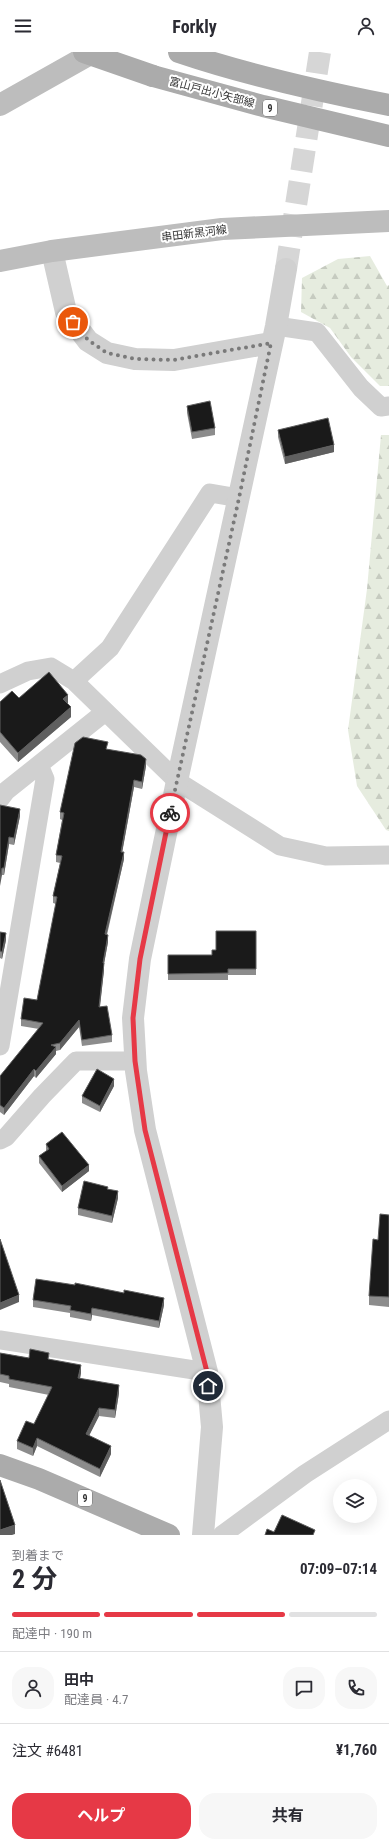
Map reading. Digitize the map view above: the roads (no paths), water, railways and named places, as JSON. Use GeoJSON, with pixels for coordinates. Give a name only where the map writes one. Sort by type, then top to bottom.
{"type":"FeatureCollection","features":[{"type":"Feature","properties":{"kind":"main road","name":"富山戸出小矢部線"},"geometry":{"type":"LineString","coordinates":[[84,52],[153,76],[263,106],[389,136]]}},
{"type":"Feature","properties":{"kind":"main road"},"geometry":{"type":"LineString","coordinates":[[0,105],[94,52]]}},
{"type":"Feature","properties":{"kind":"main road"},"geometry":{"type":"LineString","coordinates":[[179,52],[206,61],[329,93],[389,105]]}},
{"type":"Feature","properties":{"kind":"main road","name":"串田新黒河線"},"geometry":{"type":"LineString","coordinates":[[0,261],[52,251],[222,229],[389,221]]}},
{"type":"Feature","properties":{"kind":"main road","name":"9"},"geometry":{"type":"LineString","coordinates":[[0,1464],[101,1504],[169,1535]]}},
{"type":"Feature","properties":{"kind":"street"},"geometry":{"type":"LineString","coordinates":[[52,251],[66,312],[88,340],[107,353],[135,359],[174,360],[274,335],[317,332],[361,388],[381,407],[389,406]]}},
{"type":"Feature","properties":{"kind":"street"},"geometry":{"type":"LineString","coordinates":[[203,1535],[212,1427],[207,1372],[145,1130],[135,1061],[133,1018],[140,959],[274,335],[286,269]]}},
{"type":"Feature","properties":{"kind":"street"},"geometry":{"type":"LineString","coordinates":[[74,681],[110,648],[210,493],[239,498]]}},
{"type":"Feature","properties":{"kind":"street"},"geometry":{"type":"LineString","coordinates":[[0,684],[28,672],[51,667],[74,681],[177,781],[280,846],[326,856],[389,855]]}},
{"type":"Feature","properties":{"kind":"street"},"geometry":{"type":"LineString","coordinates":[[0,799],[6,791],[105,712]]}},
{"type":"Feature","properties":{"kind":"street"},"geometry":{"type":"LineString","coordinates":[[0,1046],[45,779],[39,765]]}},
{"type":"Feature","properties":{"kind":"street"},"geometry":{"type":"LineString","coordinates":[[0,1140],[6,1137],[42,1096],[76,1061],[135,1061]]}},
{"type":"Feature","properties":{"kind":"street"},"geometry":{"type":"LineString","coordinates":[[0,1340],[207,1372]]}},
{"type":"Feature","properties":{"kind":"street"},"geometry":{"type":"LineString","coordinates":[[222,1535],[304,1474],[389,1420]]}},
{"type":"Feature","properties":{"kind":"tunnel"},"geometry":{"type":"LineString","coordinates":[[286,269],[320,52]]}}]}
